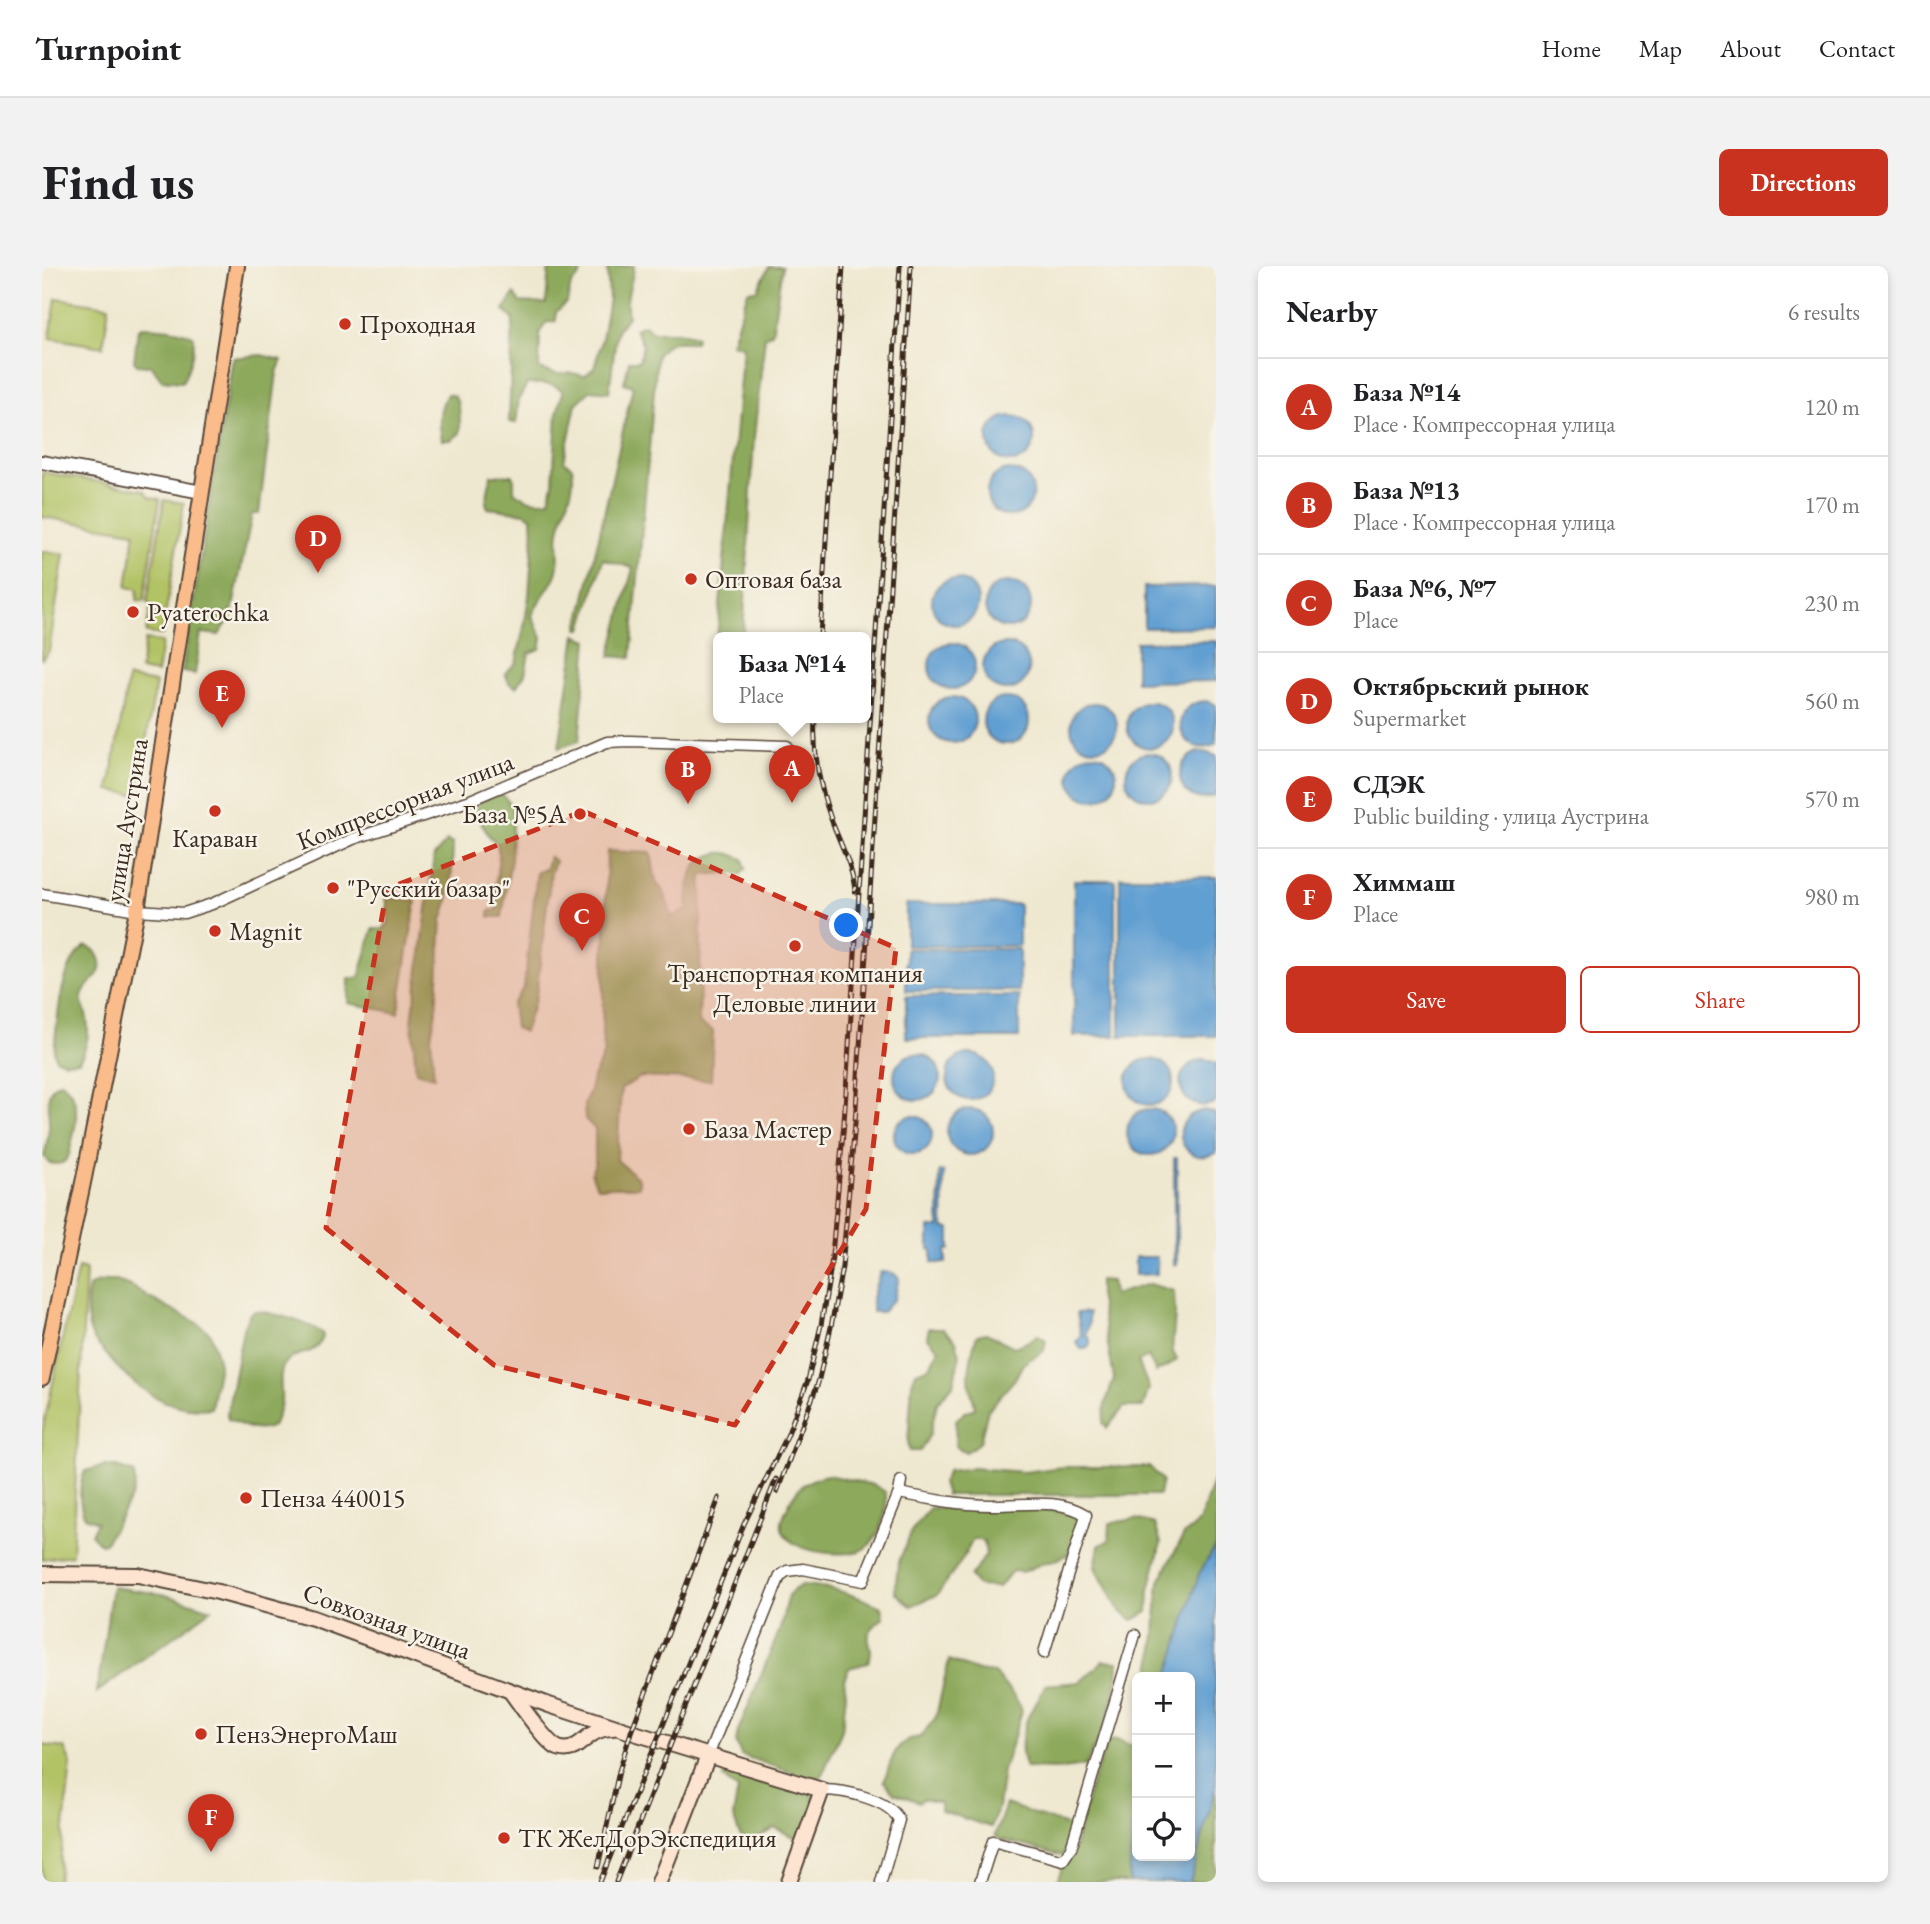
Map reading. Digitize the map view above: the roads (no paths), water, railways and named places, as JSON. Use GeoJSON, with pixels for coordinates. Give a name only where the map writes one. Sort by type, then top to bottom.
{"type":"FeatureCollection","features":[{"type":"Feature","properties":{"kind":"main road","name":"улица Аустрина"},"geometry":{"type":"LineString","coordinates":[[42,1378],[85,1178],[137,910],[237,266]]}},
{"type":"Feature","properties":{"kind":"main road","name":"Совхозная улица"},"geometry":{"type":"LineString","coordinates":[[42,1574],[138,1575],[218,1592],[313,1618],[578,1715],[822,1790]]}},
{"type":"Feature","properties":{"kind":"main road"},"geometry":{"type":"LineString","coordinates":[[511,1692],[556,1747],[572,1749],[599,1729],[618,1728]]}},
{"type":"Feature","properties":{"kind":"main road"},"geometry":{"type":"LineString","coordinates":[[578,1715],[585,1726],[583,1741]]}},
{"type":"Feature","properties":{"kind":"main road"},"geometry":{"type":"LineString","coordinates":[[659,1882],[708,1756]]}},
{"type":"Feature","properties":{"kind":"main road"},"geometry":{"type":"LineString","coordinates":[[789,1882],[822,1790]]}},
{"type":"Feature","properties":{"kind":"street"},"geometry":{"type":"LineString","coordinates":[[42,462],[202,492]]}},
{"type":"Feature","properties":{"kind":"street","name":"Компрессорная улица"},"geometry":{"type":"LineString","coordinates":[[42,894],[137,910],[184,913],[212,904],[353,839],[468,801],[607,742],[787,746]]}},
{"type":"Feature","properties":{"kind":"street"},"geometry":{"type":"LineString","coordinates":[[708,1756],[780,1576],[787,1571],[803,1569],[863,1581],[899,1493],[901,1481]]}},
{"type":"Feature","properties":{"kind":"street"},"geometry":{"type":"LineString","coordinates":[[899,1493],[990,1505],[1044,1503],[1078,1510],[1086,1516],[1044,1653]]}},
{"type":"Feature","properties":{"kind":"street"},"geometry":{"type":"LineString","coordinates":[[980,1882],[993,1841],[1063,1860],[1071,1848],[1135,1635]]}},
{"type":"Feature","properties":{"kind":"street"},"geometry":{"type":"LineString","coordinates":[[822,1790],[851,1793],[888,1806],[895,1812],[899,1820],[881,1882]]}},
{"type":"Feature","properties":{"kind":"water"},"geometry":{"type":"Polygon","coordinates":[[[1011,416],[1028,422],[1034,439],[1028,456],[1011,462],[994,456],[988,439],[994,422],[1011,416]]]}},
{"type":"Feature","properties":{"kind":"water"},"geometry":{"type":"Polygon","coordinates":[[[1010,470],[1027,476],[1033,493],[1027,510],[1010,516],[993,510],[987,493],[993,476],[1010,470]]]}},
{"type":"Feature","properties":{"kind":"water"},"geometry":{"type":"Polygon","coordinates":[[[955,579],[972,585],[978,602],[972,619],[955,625],[938,619],[932,602],[938,585],[955,579]]]}},
{"type":"Feature","properties":{"kind":"water"},"geometry":{"type":"Polygon","coordinates":[[[1008,582],[1025,588],[1031,605],[1025,622],[1008,628],[991,622],[985,605],[991,588],[1008,582]]]}},
{"type":"Feature","properties":{"kind":"water"},"geometry":{"type":"Polygon","coordinates":[[[1216,586],[1216,627],[1144,628],[1144,587],[1216,586]]]}},
{"type":"Feature","properties":{"kind":"water"},"geometry":{"type":"Polygon","coordinates":[[[1216,641],[1216,681],[1136,682],[1136,642],[1216,641]]]}},
{"type":"Feature","properties":{"kind":"water"},"geometry":{"type":"Polygon","coordinates":[[[952,643],[969,649],[975,666],[969,683],[952,689],[935,683],[929,666],[935,649],[952,643]]]}},
{"type":"Feature","properties":{"kind":"water"},"geometry":{"type":"Polygon","coordinates":[[[1006,644],[1023,650],[1029,667],[1023,684],[1006,690],[989,684],[983,667],[989,650],[1006,644]]]}},
{"type":"Feature","properties":{"kind":"water"},"geometry":{"type":"Polygon","coordinates":[[[952,697],[969,703],[975,720],[969,737],[952,743],[935,737],[929,720],[935,703],[952,697]]]}},
{"type":"Feature","properties":{"kind":"water"},"geometry":{"type":"Polygon","coordinates":[[[1006,698],[1023,704],[1029,721],[1023,738],[1006,744],[989,738],[983,721],[989,704],[1006,698]]]}},
{"type":"Feature","properties":{"kind":"water"},"geometry":{"type":"Polygon","coordinates":[[[1206,701],[1216,705],[1216,744],[1203,747],[1193,745],[1186,739],[1181,730],[1181,721],[1184,712],[1193,704],[1206,701]]]}},
{"type":"Feature","properties":{"kind":"water"},"geometry":{"type":"Polygon","coordinates":[[[1150,702],[1167,708],[1173,725],[1167,742],[1150,748],[1133,742],[1127,725],[1133,708],[1150,702]]]}},
{"type":"Feature","properties":{"kind":"water"},"geometry":{"type":"Polygon","coordinates":[[[1094,703],[1111,709],[1117,726],[1111,743],[1094,749],[1077,743],[1071,726],[1077,709],[1094,703]]]}},
{"type":"Feature","properties":{"kind":"water"},"geometry":{"type":"Polygon","coordinates":[[[1198,752],[1216,756],[1216,795],[1195,797],[1182,785],[1182,767],[1187,759],[1198,752]]]}},
{"type":"Feature","properties":{"kind":"water"},"geometry":{"type":"Polygon","coordinates":[[[1149,753],[1166,759],[1172,776],[1166,793],[1149,799],[1132,793],[1126,776],[1132,759],[1149,753]]]}},
{"type":"Feature","properties":{"kind":"water"},"geometry":{"type":"Polygon","coordinates":[[[1093,754],[1110,760],[1116,777],[1110,794],[1093,800],[1076,794],[1070,777],[1076,760],[1093,754]]]}},
{"type":"Feature","properties":{"kind":"water"},"geometry":{"type":"Polygon","coordinates":[[[1120,877],[1216,877],[1216,1036],[1120,1036],[1120,877]]]}},
{"type":"Feature","properties":{"kind":"water"},"geometry":{"type":"Polygon","coordinates":[[[1074,880],[1115,880],[1115,1036],[1074,1036],[1074,880]]]}},
{"type":"Feature","properties":{"kind":"water"},"geometry":{"type":"Polygon","coordinates":[[[906,904],[1019,904],[1019,946],[906,946],[906,904]]]}},
{"type":"Feature","properties":{"kind":"water"},"geometry":{"type":"Polygon","coordinates":[[[906,949],[1019,949],[1019,991],[906,991],[906,949]]]}},
{"type":"Feature","properties":{"kind":"water"},"geometry":{"type":"Polygon","coordinates":[[[906,996],[1019,996],[1019,1038],[906,1038],[906,996]]]}},
{"type":"Feature","properties":{"kind":"water"},"geometry":{"type":"Polygon","coordinates":[[[917,1054],[926,1055],[933,1061],[939,1068],[939,1086],[933,1093],[926,1099],[917,1100],[908,1099],[901,1093],[895,1086],[894,1077],[895,1068],[901,1061],[908,1055],[917,1054]]]}},
{"type":"Feature","properties":{"kind":"water"},"geometry":{"type":"Polygon","coordinates":[[[970,1054],[979,1055],[986,1061],[992,1068],[992,1086],[986,1093],[979,1099],[970,1100],[961,1099],[954,1093],[948,1086],[947,1077],[948,1068],[954,1061],[961,1055],[970,1054]]]}},
{"type":"Feature","properties":{"kind":"water"},"geometry":{"type":"Polygon","coordinates":[[[1150,1059],[1159,1060],[1166,1066],[1172,1073],[1172,1091],[1166,1098],[1159,1104],[1150,1105],[1141,1104],[1134,1098],[1128,1091],[1127,1082],[1128,1073],[1134,1066],[1141,1060],[1150,1059]]]}},
{"type":"Feature","properties":{"kind":"water"},"geometry":{"type":"Polygon","coordinates":[[[1204,1059],[1216,1063],[1216,1102],[1194,1104],[1186,1098],[1180,1081],[1183,1071],[1191,1064],[1204,1059]]]}},
{"type":"Feature","properties":{"kind":"water"},"geometry":{"type":"Polygon","coordinates":[[[970,1109],[979,1110],[986,1116],[992,1123],[992,1141],[986,1148],[979,1154],[970,1155],[961,1154],[954,1148],[948,1141],[947,1132],[948,1123],[954,1116],[961,1110],[970,1109]]]}},
{"type":"Feature","properties":{"kind":"water"},"geometry":{"type":"Polygon","coordinates":[[[1150,1109],[1159,1110],[1166,1116],[1172,1123],[1172,1141],[1166,1148],[1159,1154],[1150,1155],[1141,1154],[1134,1148],[1128,1141],[1127,1132],[1128,1123],[1134,1116],[1141,1110],[1150,1109]]]}},
{"type":"Feature","properties":{"kind":"water"},"geometry":{"type":"Polygon","coordinates":[[[1204,1110],[1216,1114],[1216,1153],[1194,1155],[1186,1149],[1181,1132],[1184,1122],[1191,1115],[1204,1110]]]}},
{"type":"Feature","properties":{"kind":"water"},"geometry":{"type":"Polygon","coordinates":[[[913,1116],[926,1122],[932,1135],[926,1148],[913,1154],[900,1148],[894,1135],[900,1122],[913,1116]]]}},
{"type":"Feature","properties":{"kind":"water"},"geometry":{"type":"Polygon","coordinates":[[[1174,1158],[1177,1158],[1177,1265],[1174,1265],[1174,1158]]]}},
{"type":"Feature","properties":{"kind":"water"},"geometry":{"type":"Polygon","coordinates":[[[940,1171],[944,1172],[943,1228],[950,1229],[950,1250],[946,1250],[946,1263],[932,1263],[929,1228],[939,1228],[940,1171]]]}},
{"type":"Feature","properties":{"kind":"water"},"geometry":{"type":"Polygon","coordinates":[[[1135,1257],[1157,1257],[1157,1274],[1135,1275],[1135,1257]]]}},
{"type":"Feature","properties":{"kind":"water"},"geometry":{"type":"Polygon","coordinates":[[[880,1272],[893,1273],[899,1278],[894,1299],[882,1312],[872,1312],[872,1298],[880,1272]]]}},
{"type":"Feature","properties":{"kind":"water"},"geometry":{"type":"Polygon","coordinates":[[[1089,1312],[1086,1335],[1090,1339],[1090,1345],[1081,1349],[1076,1342],[1081,1335],[1077,1313],[1089,1312]]]}},
{"type":"Feature","properties":{"kind":"water"},"geometry":{"type":"Polygon","coordinates":[[[1216,1546],[1216,1786],[1190,1882],[1129,1882],[1132,1836],[1132,1861],[1195,1861],[1195,1672],[1170,1672],[1199,1574],[1216,1546]]]}},
{"type":"Feature","properties":{"kind":"railway"},"geometry":{"type":"LineString","coordinates":[[820,632],[843,266]]}},
{"type":"Feature","properties":{"kind":"railway"},"geometry":{"type":"LineString","coordinates":[[871,709],[900,266]]}},
{"type":"Feature","properties":{"kind":"railway"},"geometry":{"type":"LineString","coordinates":[[777,1492],[818,1383],[842,1267],[855,1123],[911,266]]}},
{"type":"Feature","properties":{"kind":"railway"},"geometry":{"type":"LineString","coordinates":[[815,723],[820,781],[831,819],[849,863],[855,891]]}},
{"type":"Feature","properties":{"kind":"railway"},"geometry":{"type":"LineString","coordinates":[[600,1882],[744,1524],[787,1436],[808,1380],[821,1325],[831,1266],[844,1122],[870,723]]}},
{"type":"Feature","properties":{"kind":"railway"},"geometry":{"type":"LineString","coordinates":[[616,1882],[776,1479]]}},
{"type":"Feature","properties":{"kind":"railway"},"geometry":{"type":"LineString","coordinates":[[598,1867],[619,1771],[631,1732],[719,1498]]}},
{"type":"Feature","properties":{"kind":"place","name":"Проходная"},"geometry":{"type":"Point","coordinates":[345,324]}},
{"type":"Feature","properties":{"kind":"place","name":"Октябрьский рынок"},"geometry":{"type":"Point","coordinates":[318,573]}},
{"type":"Feature","properties":{"kind":"place","name":"Оптовая база"},"geometry":{"type":"Point","coordinates":[691,579]}},
{"type":"Feature","properties":{"kind":"place","name":"Pyaterochka"},"geometry":{"type":"Point","coordinates":[133,612]}},
{"type":"Feature","properties":{"kind":"place","name":"СДЭК"},"geometry":{"type":"Point","coordinates":[222,728]}},
{"type":"Feature","properties":{"kind":"place","name":"База №14"},"geometry":{"type":"Point","coordinates":[792,803]}},
{"type":"Feature","properties":{"kind":"place","name":"База №13"},"geometry":{"type":"Point","coordinates":[688,804]}},
{"type":"Feature","properties":{"kind":"place","name":"Караван"},"geometry":{"type":"Point","coordinates":[215,811]}},
{"type":"Feature","properties":{"kind":"place","name":"База №5А"},"geometry":{"type":"Point","coordinates":[580,814]}},
{"type":"Feature","properties":{"kind":"place","name":"\"Русский базар\""},"geometry":{"type":"Point","coordinates":[333,888]}},
{"type":"Feature","properties":{"kind":"place","name":"Magnit"},"geometry":{"type":"Point","coordinates":[215,931]}},
{"type":"Feature","properties":{"kind":"place","name":"Транспортная компания Деловые линии"},"geometry":{"type":"Point","coordinates":[795,946]}},
{"type":"Feature","properties":{"kind":"place","name":"База №6, №7"},"geometry":{"type":"Point","coordinates":[582,951]}},
{"type":"Feature","properties":{"kind":"place","name":"База Мастер"},"geometry":{"type":"Point","coordinates":[689,1129]}},
{"type":"Feature","properties":{"kind":"place","name":"Пенза 440015"},"geometry":{"type":"Point","coordinates":[246,1498]}},
{"type":"Feature","properties":{"kind":"place","name":"ПензЭнергоМаш"},"geometry":{"type":"Point","coordinates":[201,1734]}},
{"type":"Feature","properties":{"kind":"place","name":"ТК ЖелДорЭкспедиция"},"geometry":{"type":"Point","coordinates":[504,1838]}},
{"type":"Feature","properties":{"kind":"place","name":"Химмаш"},"geometry":{"type":"Point","coordinates":[211,1852]}}]}
